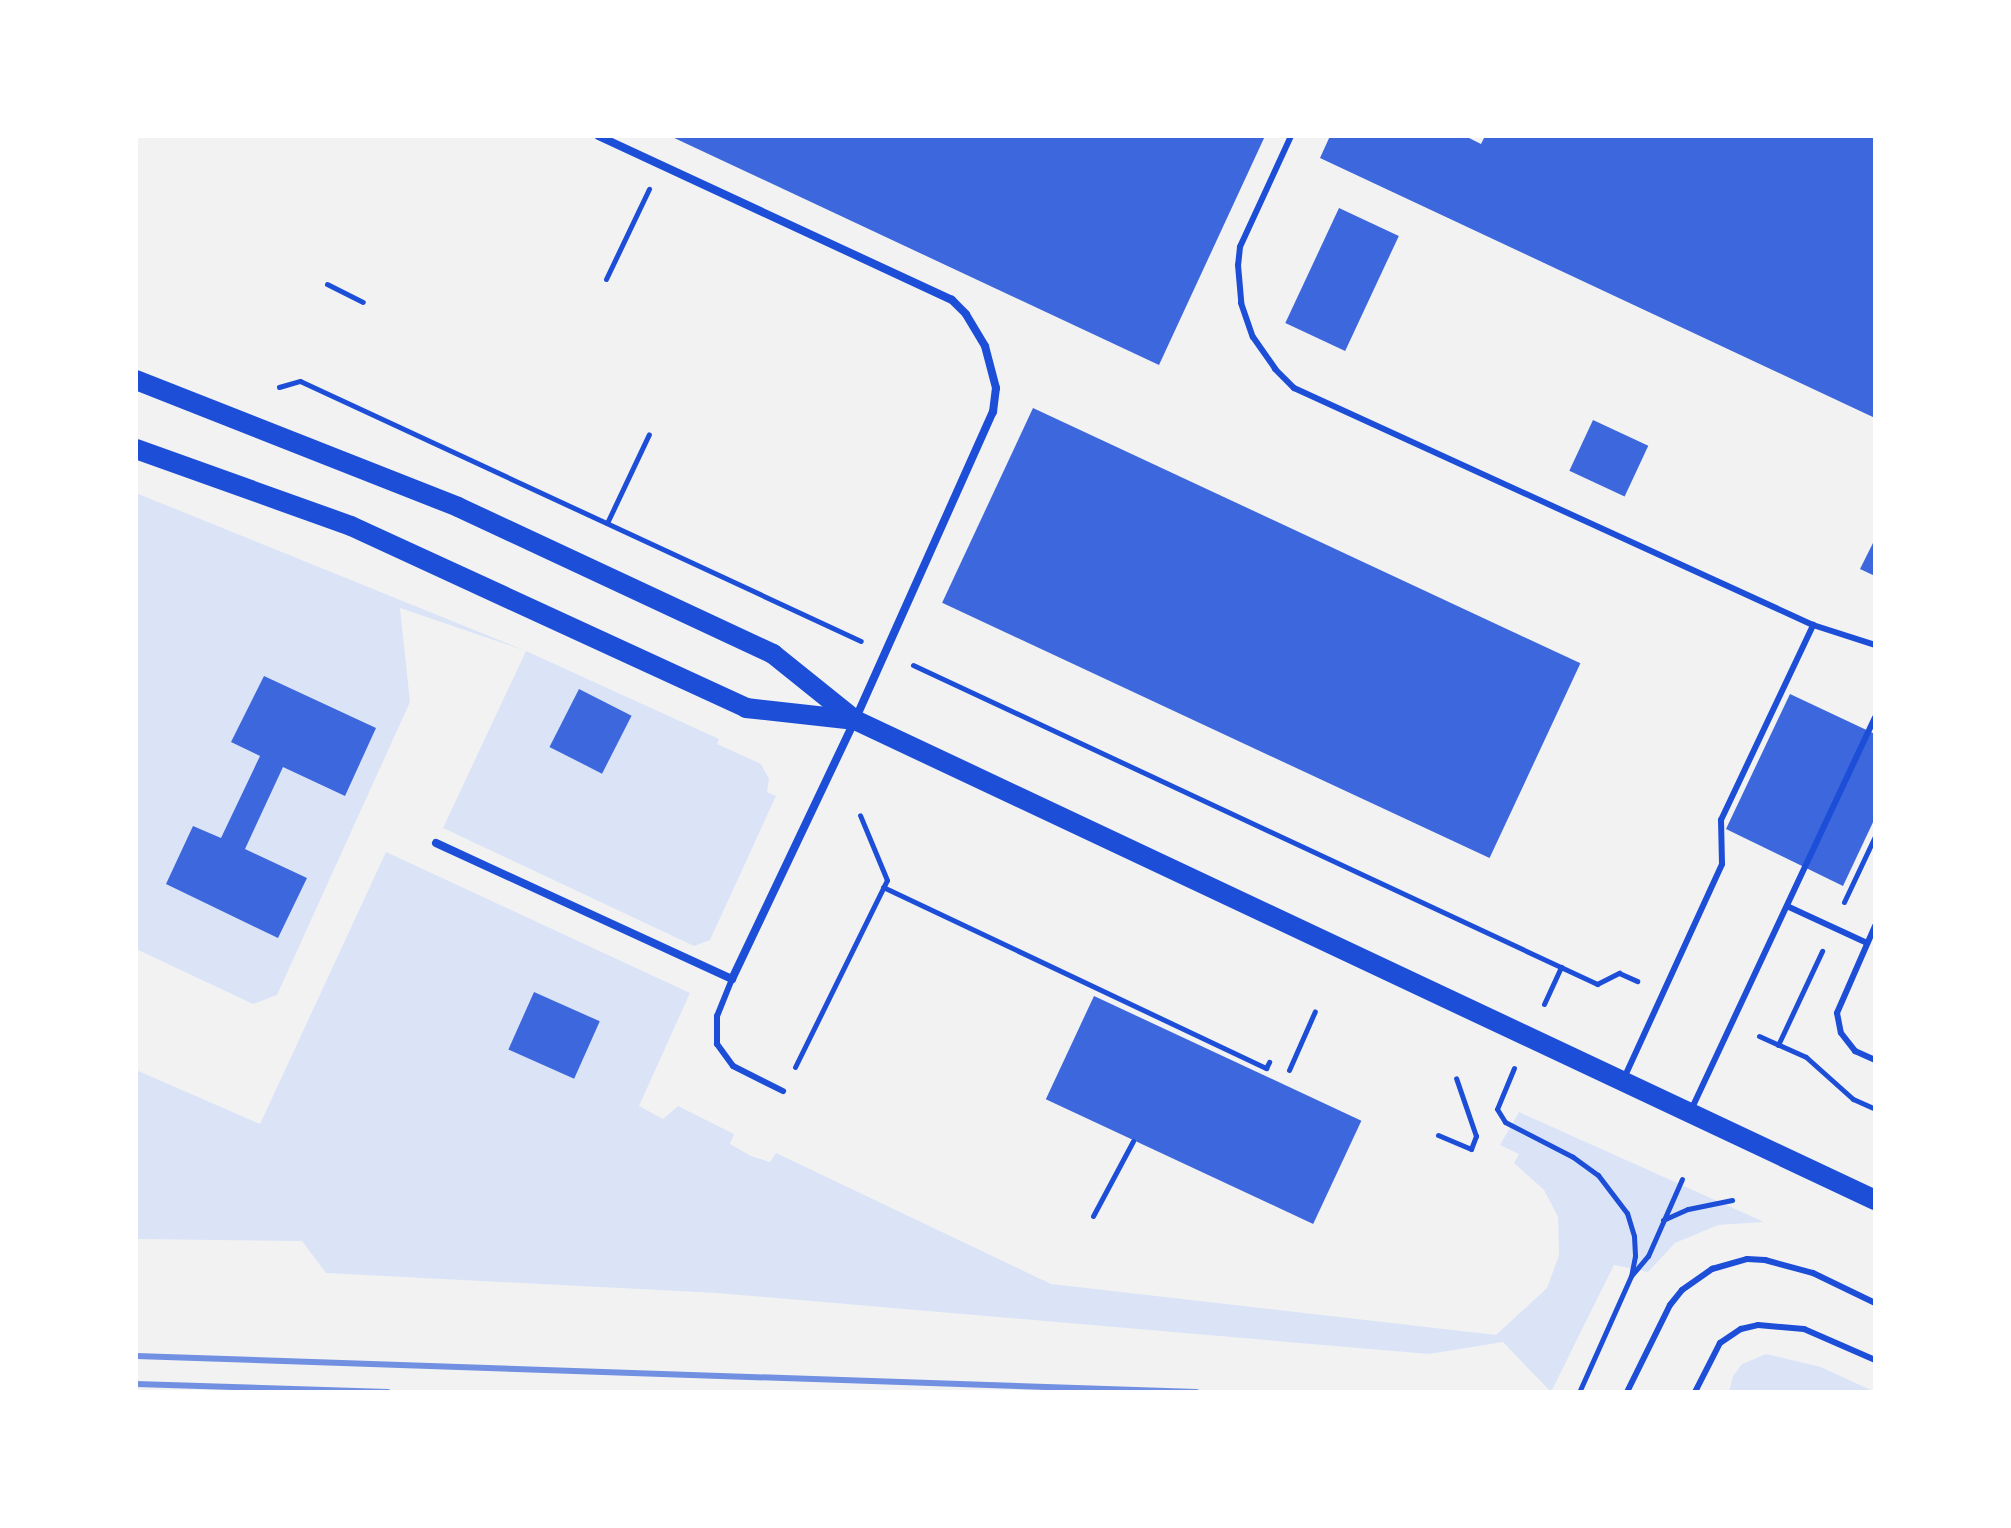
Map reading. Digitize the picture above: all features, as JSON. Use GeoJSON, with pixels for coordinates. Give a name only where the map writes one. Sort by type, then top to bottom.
{"type":"FeatureCollection","features":[{"type":"Feature","properties":{"kind":"main road"},"geometry":{"type":"LineString","coordinates":[[136,380],[458,507],[773,654],[855,720],[1875,1200]]}},
{"type":"Feature","properties":{"kind":"main road"},"geometry":{"type":"LineString","coordinates":[[136,449],[351,526],[746,708],[855,720]]}},
{"type":"Feature","properties":{"kind":"street"},"geometry":{"type":"LineString","coordinates":[[436,843],[732,979],[855,720],[993,412],[993,371],[980,334],[958,306],[936,292],[598,136]]}},
{"type":"Feature","properties":{"kind":"lane"},"geometry":{"type":"LineString","coordinates":[[1291,136],[1240,247],[1238,265],[1241,303],[1253,337],[1275,369],[1294,388],[1813,625],[1875,645]]}},
{"type":"Feature","properties":{"kind":"lane"},"geometry":{"type":"LineString","coordinates":[[1622,1083],[1722,864],[1721,820],[1813,625]]}},
{"type":"Feature","properties":{"kind":"lane"},"geometry":{"type":"LineString","coordinates":[[1689,1115],[1875,718]]}},
{"type":"Feature","properties":{"kind":"lane"},"geometry":{"type":"LineString","coordinates":[[1789,907],[1867,943]]}},
{"type":"Feature","properties":{"kind":"lane"},"geometry":{"type":"LineString","coordinates":[[1875,926],[1837,1013],[1841,1033],[1855,1051],[1875,1060]]}},
{"type":"Feature","properties":{"kind":"lane"},"geometry":{"type":"LineString","coordinates":[[732,979],[717,1016],[717,1044],[733,1066],[783,1091]]}},
{"type":"Feature","properties":{"kind":"lane"},"geometry":{"type":"LineString","coordinates":[[1627,1392],[1670,1305],[1682,1290],[1712,1269],[1747,1259],[1765,1260],[1813,1273],[1875,1303]]}},
{"type":"Feature","properties":{"kind":"lane"},"geometry":{"type":"LineString","coordinates":[[1695,1392],[1720,1343],[1741,1329],[1758,1325],[1804,1329],[1875,1360]]}},
{"type":"Feature","properties":{"kind":"path"},"geometry":{"type":"LineString","coordinates":[[606,279],[661,165]]}},
{"type":"Feature","properties":{"kind":"path"},"geometry":{"type":"LineString","coordinates":[[327,284],[363,302]]}},
{"type":"Feature","properties":{"kind":"path"},"geometry":{"type":"LineString","coordinates":[[279,387],[300,381],[1597,984],[1619,973],[1663,992]]}},
{"type":"Feature","properties":{"kind":"path"},"geometry":{"type":"LineString","coordinates":[[607,523],[649,434]]}},
{"type":"Feature","properties":{"kind":"path"},"geometry":{"type":"LineString","coordinates":[[783,1091],[887,880],[860,815]]}},
{"type":"Feature","properties":{"kind":"path"},"geometry":{"type":"LineString","coordinates":[[883,887],[1266,1068],[1269,1062]]}},
{"type":"Feature","properties":{"kind":"path"},"geometry":{"type":"LineString","coordinates":[[1289,1070],[1315,1011]]}},
{"type":"Feature","properties":{"kind":"path"},"geometry":{"type":"LineString","coordinates":[[1731,1023],[1806,1057],[1853,1099],[1875,1109]]}},
{"type":"Feature","properties":{"kind":"path"},"geometry":{"type":"LineString","coordinates":[[1438,1135],[1471,1149],[1476,1136],[1456,1078]]}},
{"type":"Feature","properties":{"kind":"path"},"geometry":{"type":"LineString","coordinates":[[1501,1098],[1497,1109],[1505,1122],[1573,1157],[1598,1175],[1613,1192],[1627,1213],[1634,1236],[1631,1276]]}},
{"type":"Feature","properties":{"kind":"path"},"geometry":{"type":"LineString","coordinates":[[1093,1216],[1133,1141]]}},
{"type":"Feature","properties":{"kind":"path"},"geometry":{"type":"LineString","coordinates":[[1579,1392],[1631,1276],[1648,1256],[1682,1179]]}},
{"type":"Feature","properties":{"kind":"path"},"geometry":{"type":"LineString","coordinates":[[1662,1220],[1688,1209],[1732,1200]]}},
{"type":"Feature","properties":{"kind":"shaded area"},"geometry":{"type":"Polygon","coordinates":[[[136,493],[526,651],[400,608],[410,702],[277,995],[253,1004],[136,949],[136,493]]]}},
{"type":"Feature","properties":{"kind":"shaded area"},"geometry":{"type":"Polygon","coordinates":[[[526,651],[719,739],[717,744],[761,764],[769,779],[767,792],[776,796],[710,940],[694,946],[443,828],[526,651]]]}},
{"type":"Feature","properties":{"kind":"shaded area"},"geometry":{"type":"Polygon","coordinates":[[[386,852],[690,993],[639,1106],[663,1119],[678,1106],[734,1134],[730,1144],[751,1156],[770,1162],[776,1153],[1051,1284],[1496,1335],[1547,1288],[1559,1255],[1558,1217],[1544,1190],[1514,1163],[1519,1154],[1500,1145],[1519,1112],[1764,1222],[1718,1225],[1675,1243],[1648,1272],[1614,1265],[1551,1392],[1503,1342],[1429,1354],[717,1293],[326,1273],[302,1241],[136,1239],[136,1070],[260,1124],[386,852]]]}},
{"type":"Feature","properties":{"kind":"shaded area"},"geometry":{"type":"Polygon","coordinates":[[[1766,1354],[1821,1367],[1875,1392],[1729,1392],[1733,1376],[1742,1364],[1766,1354]]]}},
{"type":"Feature","properties":{"kind":"building"},"geometry":{"type":"Polygon","coordinates":[[[670,136],[1265,136],[1159,365],[670,136]]]}},
{"type":"Feature","properties":{"kind":"building"},"geometry":{"type":"Polygon","coordinates":[[[1330,136],[1465,136],[1481,144],[1485,136],[1875,136],[1875,418],[1320,158],[1330,136]]]}},
{"type":"Feature","properties":{"kind":"building"},"geometry":{"type":"Polygon","coordinates":[[[1339,208],[1399,236],[1345,351],[1285,323],[1339,208]]]}},
{"type":"Feature","properties":{"kind":"building"},"geometry":{"type":"Polygon","coordinates":[[[1033,408],[1580,663],[1490,858],[942,603],[1033,408]]]}},
{"type":"Feature","properties":{"kind":"building"},"geometry":{"type":"Polygon","coordinates":[[[1593,420],[1648,446],[1625,497],[1569,471],[1593,420]]]}},
{"type":"Feature","properties":{"kind":"building"},"geometry":{"type":"Polygon","coordinates":[[[1875,539],[1875,576],[1860,569],[1875,539]]]}},
{"type":"Feature","properties":{"kind":"building"},"geometry":{"type":"Polygon","coordinates":[[[264,676],[376,728],[345,796],[283,767],[245,849],[307,878],[278,938],[166,884],[193,826],[221,838],[260,756],[231,742],[264,676]]]}},
{"type":"Feature","properties":{"kind":"building"},"geometry":{"type":"Polygon","coordinates":[[[579,689],[632,716],[602,774],[549,747],[579,689]]]}},
{"type":"Feature","properties":{"kind":"building"},"geometry":{"type":"Polygon","coordinates":[[[1790,694],[1875,734],[1875,818],[1843,886],[1726,829],[1790,694]]]}},
{"type":"Feature","properties":{"kind":"building"},"geometry":{"type":"Polygon","coordinates":[[[534,992],[600,1021],[574,1079],[508,1050],[534,992]]]}},
{"type":"Feature","properties":{"kind":"building"},"geometry":{"type":"Polygon","coordinates":[[[1094,996],[1361,1121],[1313,1224],[1046,1099],[1094,996]]]}},
{"type":"Feature","properties":{"kind":"railway"},"geometry":{"type":"LineString","coordinates":[[136,1356],[1196,1392]]}},
{"type":"Feature","properties":{"kind":"railway"},"geometry":{"type":"LineString","coordinates":[[136,1384],[388,1392]]}}]}
